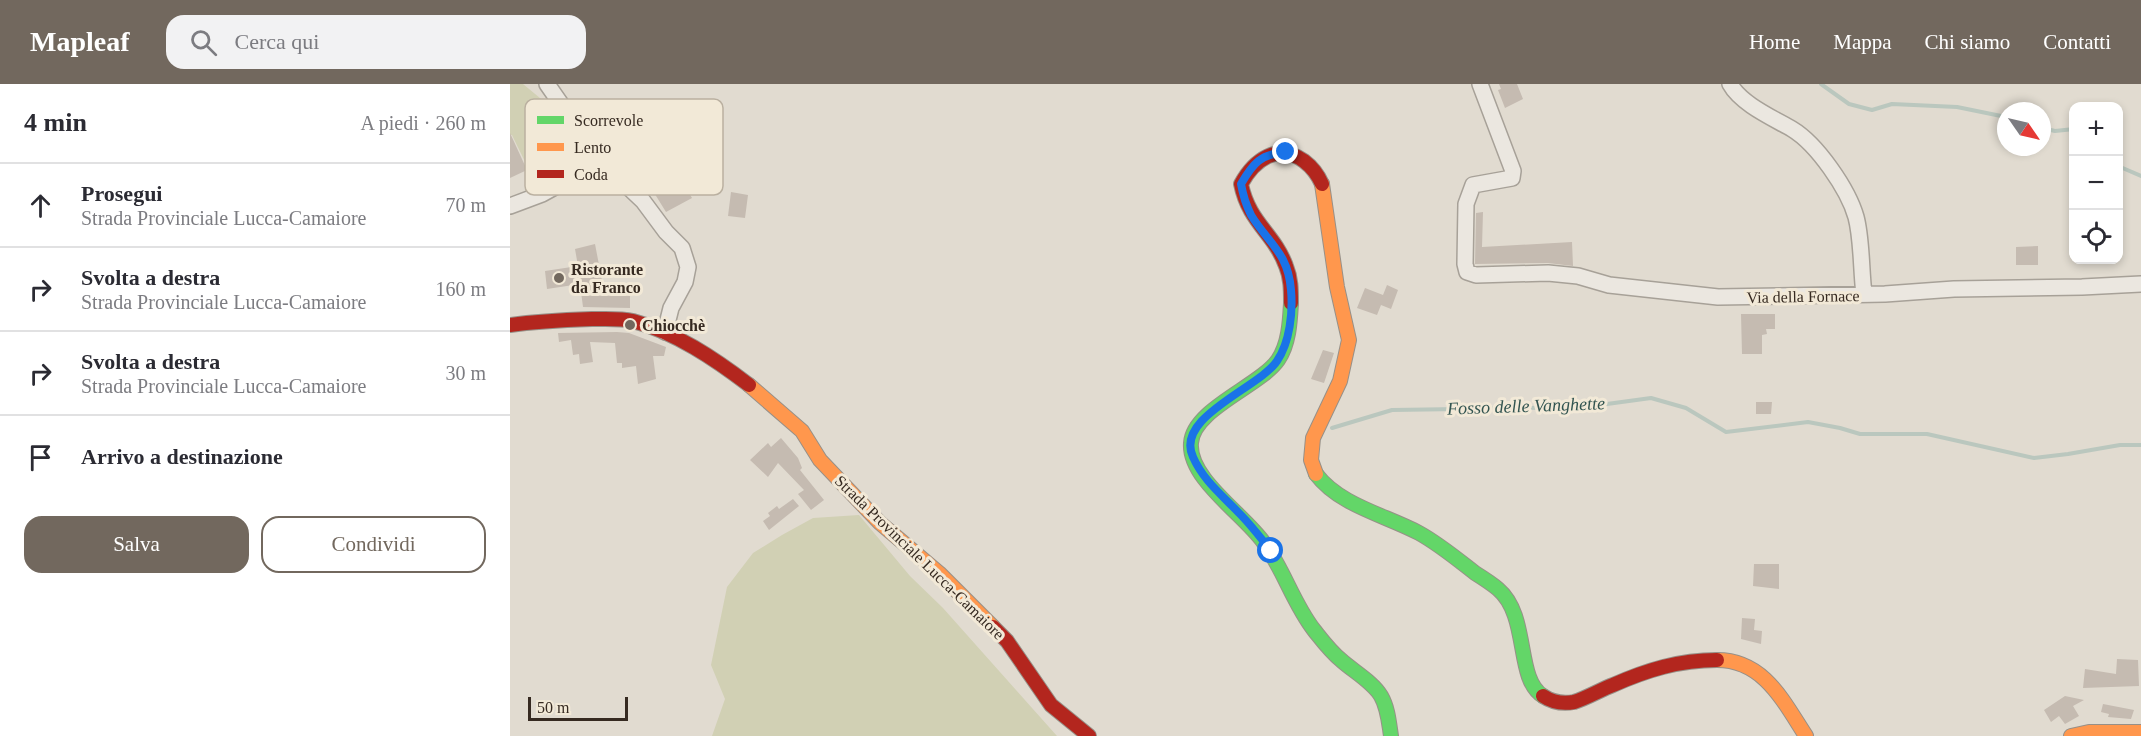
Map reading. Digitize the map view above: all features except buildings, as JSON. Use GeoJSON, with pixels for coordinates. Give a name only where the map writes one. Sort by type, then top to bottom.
{"type":"FeatureCollection","features":[{"type":"Feature","properties":{"kind":"main road"},"geometry":{"type":"LineString","coordinates":[[1391,736],[1381,695],[1336,656],[1316,634],[1297,605],[1271,551],[1257,532],[1202,474],[1191,454],[1190,442],[1193,432],[1202,420],[1260,378],[1277,361],[1286,342],[1291,291],[1287,266],[1274,244],[1251,215],[1241,184],[1250,169],[1260,159],[1273,153],[1286,152],[1301,158],[1322,182],[1340,303],[1349,342],[1342,374],[1319,423],[1312,444],[1311,460],[1317,476],[1330,489],[1424,536],[1507,595],[1516,611],[1529,678],[1533,688],[1546,701],[1560,704],[1573,702],[1655,666],[1695,659],[1731,661],[1745,664],[1772,687],[1806,736]]}},
{"type":"Feature","properties":{"kind":"main road","name":"Strada Provinciale Lucca-Camaiore"},"geometry":{"type":"LineString","coordinates":[[510,325],[548,320],[618,319],[632,321],[664,332],[730,370],[802,431],[820,460],[844,487],[880,523],[939,573],[1007,641],[1051,705],[1089,736]]}},
{"type":"Feature","properties":{"kind":"main road"},"geometry":{"type":"LineString","coordinates":[[2071,736],[2089,732],[2141,732]]}},
{"type":"Feature","properties":{"kind":"street"},"geometry":{"type":"LineString","coordinates":[[548,84],[558,99]]}},
{"type":"Feature","properties":{"kind":"street","name":"Via della Fornace"},"geometry":{"type":"LineString","coordinates":[[1480,84],[1513,171],[1512,178],[1473,185],[1466,204],[1465,264],[1467,272],[1476,275],[1548,273],[1578,276],[1609,285],[1718,297],[2141,284]]}},
{"type":"Feature","properties":{"kind":"street"},"geometry":{"type":"LineString","coordinates":[[1730,84],[1741,98],[1804,136],[1815,147],[1849,198],[1857,219],[1864,294]]}},
{"type":"Feature","properties":{"kind":"street"},"geometry":{"type":"LineString","coordinates":[[510,207],[540,195]]}},
{"type":"Feature","properties":{"kind":"street"},"geometry":{"type":"LineString","coordinates":[[637,195],[682,248],[688,267],[685,282],[671,308],[664,332]]}},
{"type":"Feature","properties":{"kind":"green space"},"geometry":{"type":"Polygon","coordinates":[[[510,84],[523,84],[541,99],[525,99],[525,162],[510,135],[510,84]]]}},
{"type":"Feature","properties":{"kind":"green space"},"geometry":{"type":"Polygon","coordinates":[[[859,515],[910,576],[943,608],[1057,736],[712,736],[725,699],[711,665],[727,587],[753,553],[813,518],[859,515]]]}},
{"type":"Feature","properties":{"kind":"waterway"},"geometry":{"type":"LineString","coordinates":[[1821,84],[1849,104],[1872,110],[1892,104],[1957,107],[1997,115]]}},
{"type":"Feature","properties":{"kind":"waterway"},"geometry":{"type":"LineString","coordinates":[[2051,130],[2069,130]]}},
{"type":"Feature","properties":{"kind":"waterway"},"geometry":{"type":"LineString","coordinates":[[2123,168],[2141,176]]}},
{"type":"Feature","properties":{"kind":"waterway","name":"Fosso delle Vanghette"},"geometry":{"type":"LineString","coordinates":[[1332,428],[1392,410],[1585,407],[1651,398],[1686,408],[1726,432],[1808,422],[1860,434],[1927,434],[2034,458],[2120,445],[2141,445]]}},
{"type":"Feature","properties":{"kind":"traffic: fast"},"geometry":{"type":"LineString","coordinates":[[1291,303],[1287,340],[1282,354],[1269,370],[1203,419],[1191,443],[1192,456],[1198,470],[1208,483],[1264,543],[1314,630],[1337,657],[1368,681],[1381,696],[1388,716],[1391,736]]}},
{"type":"Feature","properties":{"kind":"traffic: fast"},"geometry":{"type":"LineString","coordinates":[[1316,474],[1337,494],[1426,537],[1498,589],[1508,601],[1515,615],[1529,676],[1534,688],[1543,696]]}},
{"type":"Feature","properties":{"kind":"traffic: slow"},"geometry":{"type":"LineString","coordinates":[[1316,474],[1311,460],[1313,438],[1340,381],[1349,340],[1337,287],[1322,184]]}},
{"type":"Feature","properties":{"kind":"traffic: slow"},"geometry":{"type":"LineString","coordinates":[[749,385],[802,431],[820,460],[880,523],[939,573],[993,627]]}},
{"type":"Feature","properties":{"kind":"traffic: slow"},"geometry":{"type":"LineString","coordinates":[[1717,660],[1748,667],[1760,675],[1780,697],[1806,736]]}},
{"type":"Feature","properties":{"kind":"traffic: slow"},"geometry":{"type":"LineString","coordinates":[[2071,736],[2089,732],[2141,732]]}},
{"type":"Feature","properties":{"kind":"traffic: jam"},"geometry":{"type":"LineString","coordinates":[[1291,303],[1290,280],[1286,266],[1275,245],[1250,209],[1241,184],[1246,175],[1260,161],[1268,156],[1285,153],[1307,163],[1322,184]]}},
{"type":"Feature","properties":{"kind":"traffic: jam"},"geometry":{"type":"LineString","coordinates":[[510,325],[592,319],[633,321],[664,332],[694,347],[749,385]]}},
{"type":"Feature","properties":{"kind":"traffic: jam"},"geometry":{"type":"LineString","coordinates":[[993,627],[1007,641],[1051,705],[1089,736]]}},
{"type":"Feature","properties":{"kind":"traffic: jam"},"geometry":{"type":"LineString","coordinates":[[1543,696],[1558,702],[1574,702],[1651,670],[1676,664],[1717,660]]}},
{"type":"Feature","properties":{"kind":"place","name":"Ristorante da Franco"},"geometry":{"type":"Point","coordinates":[559,278]}},
{"type":"Feature","properties":{"kind":"place","name":"Chiocchè"},"geometry":{"type":"Point","coordinates":[630,325]}},
{"type":"Feature","properties":{"kind":"route"},"geometry":{"type":"LineString","coordinates":[[1271,551],[1257,532],[1202,474],[1191,454],[1190,442],[1193,432],[1202,420],[1260,378],[1277,361],[1286,342],[1291,291],[1287,266],[1268,235],[1251,215],[1241,184],[1250,169],[1260,159],[1273,153],[1286,152]]}}]}
